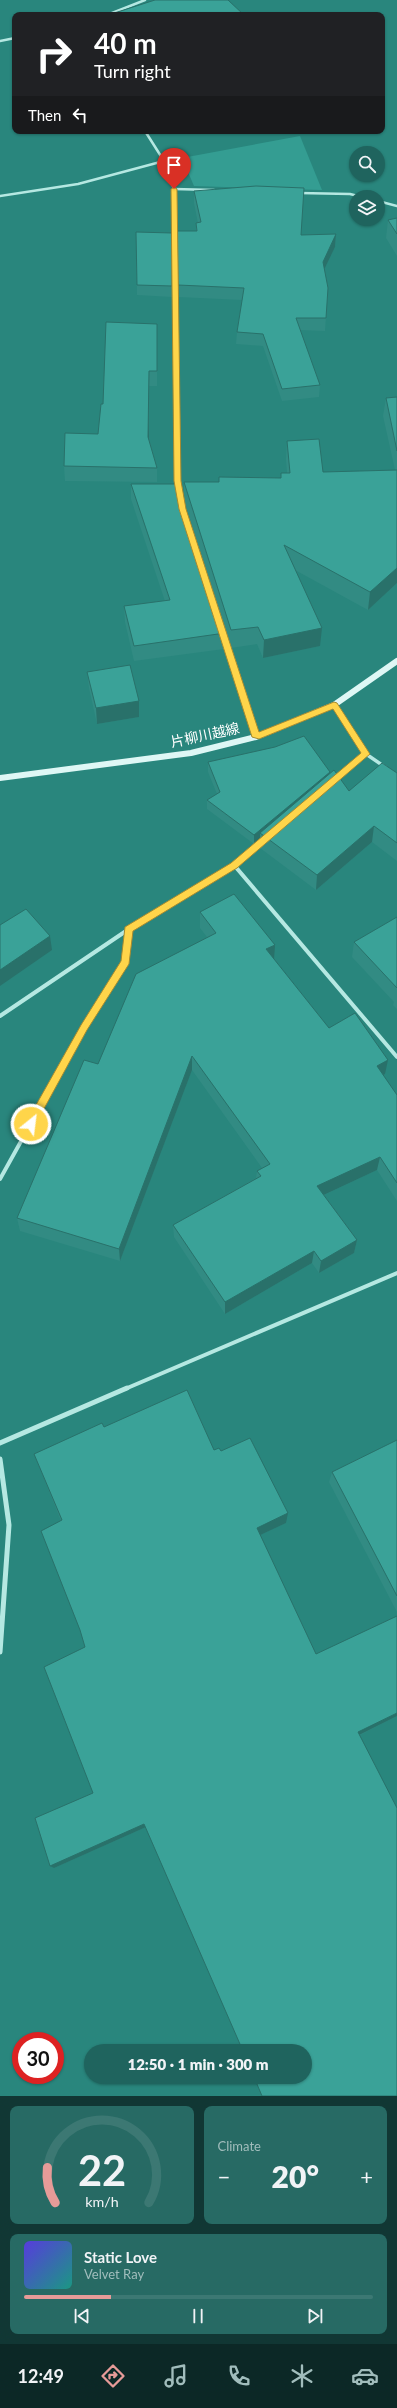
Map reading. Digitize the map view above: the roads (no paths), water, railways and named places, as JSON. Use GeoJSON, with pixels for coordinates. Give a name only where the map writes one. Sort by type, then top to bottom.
{"type":"FeatureCollection","features":[{"type":"Feature","properties":{"kind":"main road","name":"片柳川越線"},"geometry":{"type":"LineString","coordinates":[[0,778],[190,753],[256,737],[334,705],[397,662]]}},
{"type":"Feature","properties":{"kind":"street"},"geometry":{"type":"LineString","coordinates":[[115,12],[146,0]]}},
{"type":"Feature","properties":{"kind":"street"},"geometry":{"type":"LineString","coordinates":[[0,41],[12,39]]}},
{"type":"Feature","properties":{"kind":"street"},"geometry":{"type":"LineString","coordinates":[[147,134],[164,161],[174,189],[177,481],[180,495]]}},
{"type":"Feature","properties":{"kind":"street"},"geometry":{"type":"LineString","coordinates":[[0,196],[78,184],[164,161]]}},
{"type":"Feature","properties":{"kind":"street"},"geometry":{"type":"LineString","coordinates":[[174,189],[220,190]]}},
{"type":"Feature","properties":{"kind":"street"},"geometry":{"type":"LineString","coordinates":[[297,192],[349,194]]}},
{"type":"Feature","properties":{"kind":"street"},"geometry":{"type":"LineString","coordinates":[[385,203],[397,206]]}},
{"type":"Feature","properties":{"kind":"street"},"geometry":{"type":"LineString","coordinates":[[222,630],[256,737]]}},
{"type":"Feature","properties":{"kind":"street"},"geometry":{"type":"LineString","coordinates":[[334,705],[366,754],[391,771]]}},
{"type":"Feature","properties":{"kind":"street"},"geometry":{"type":"LineString","coordinates":[[330,784],[366,754]]}},
{"type":"Feature","properties":{"kind":"street"},"geometry":{"type":"LineString","coordinates":[[0,1016],[128,929],[234,865],[270,835]]}},
{"type":"Feature","properties":{"kind":"street"},"geometry":{"type":"LineString","coordinates":[[234,865],[397,1057]]}},
{"type":"Feature","properties":{"kind":"street"},"geometry":{"type":"LineString","coordinates":[[0,1179],[84,1028],[126,962],[128,929]]}},
{"type":"Feature","properties":{"kind":"street"},"geometry":{"type":"LineString","coordinates":[[0,1443],[397,1273]]}},
{"type":"Feature","properties":{"kind":"street"},"geometry":{"type":"LineString","coordinates":[[0,1459],[9,1525],[0,1652]]}}]}
